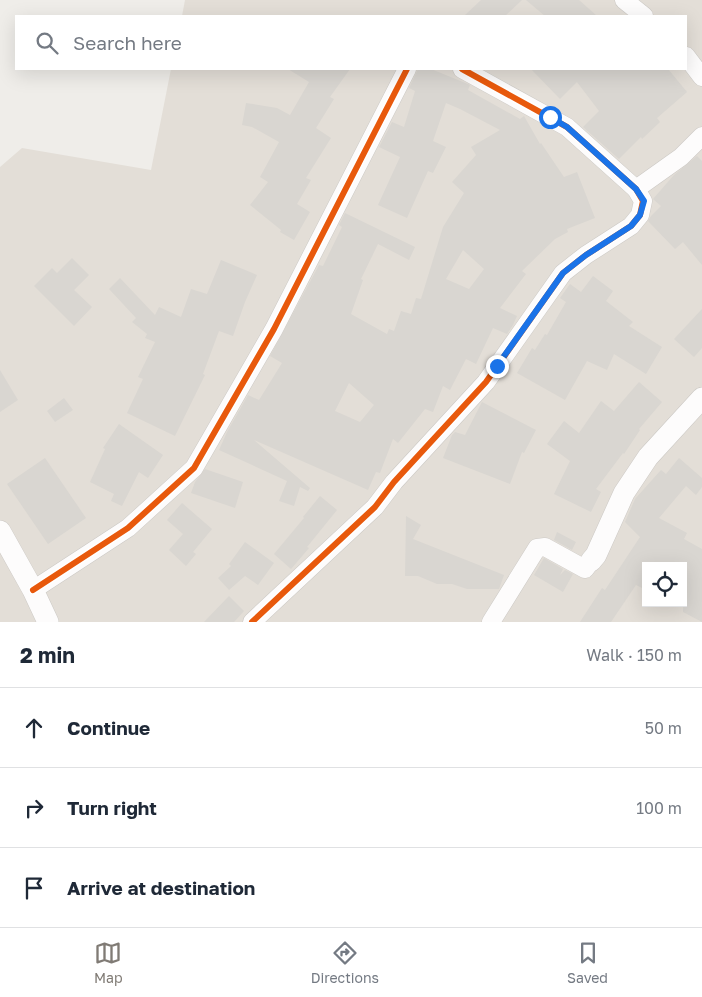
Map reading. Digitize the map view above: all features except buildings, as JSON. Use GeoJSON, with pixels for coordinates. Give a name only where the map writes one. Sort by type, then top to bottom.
{"type":"FeatureCollection","features":[{"type":"Feature","properties":{"kind":"street"},"geometry":{"type":"LineString","coordinates":[[624,0],[643,15]]}},
{"type":"Feature","properties":{"kind":"street"},"geometry":{"type":"LineString","coordinates":[[687,57],[702,77]]}},
{"type":"Feature","properties":{"kind":"street"},"geometry":{"type":"LineString","coordinates":[[33,590],[128,528],[194,468],[274,328],[407,70]]}},
{"type":"Feature","properties":{"kind":"street"},"geometry":{"type":"LineString","coordinates":[[252,622],[375,507],[394,482],[486,382],[563,273],[586,255],[631,226],[640,215],[644,201],[636,189],[567,127],[464,70]]}},
{"type":"Feature","properties":{"kind":"street"},"geometry":{"type":"LineString","coordinates":[[636,189],[680,156],[702,136]]}},
{"type":"Feature","properties":{"kind":"street"},"geometry":{"type":"LineString","coordinates":[[491,622],[537,548],[546,548],[585,569],[596,555],[624,493],[648,456],[702,398]]}},
{"type":"Feature","properties":{"kind":"street"},"geometry":{"type":"LineString","coordinates":[[0,531],[33,590],[48,622]]}},
{"type":"Feature","properties":{"kind":"shaded area"},"geometry":{"type":"Polygon","coordinates":[[[185,0],[702,0],[702,622],[0,622],[0,167],[22,148],[151,170],[171,70],[687,70],[687,15],[182,15],[185,0]]]}},
{"type":"Feature","properties":{"kind":"cycle path"},"geometry":{"type":"LineString","coordinates":[[33,590],[128,528],[194,468],[274,329],[406,70]]}},
{"type":"Feature","properties":{"kind":"cycle path"},"geometry":{"type":"LineString","coordinates":[[252,622],[375,507],[394,482],[486,382],[563,273],[586,255],[631,226],[640,215],[643,201],[636,189],[567,127],[464,70]]}},
{"type":"Feature","properties":{"kind":"route"},"geometry":{"type":"LineString","coordinates":[[497,366],[563,273],[586,255],[631,226],[640,215],[644,201],[636,189],[567,127],[550,117]]}}]}
